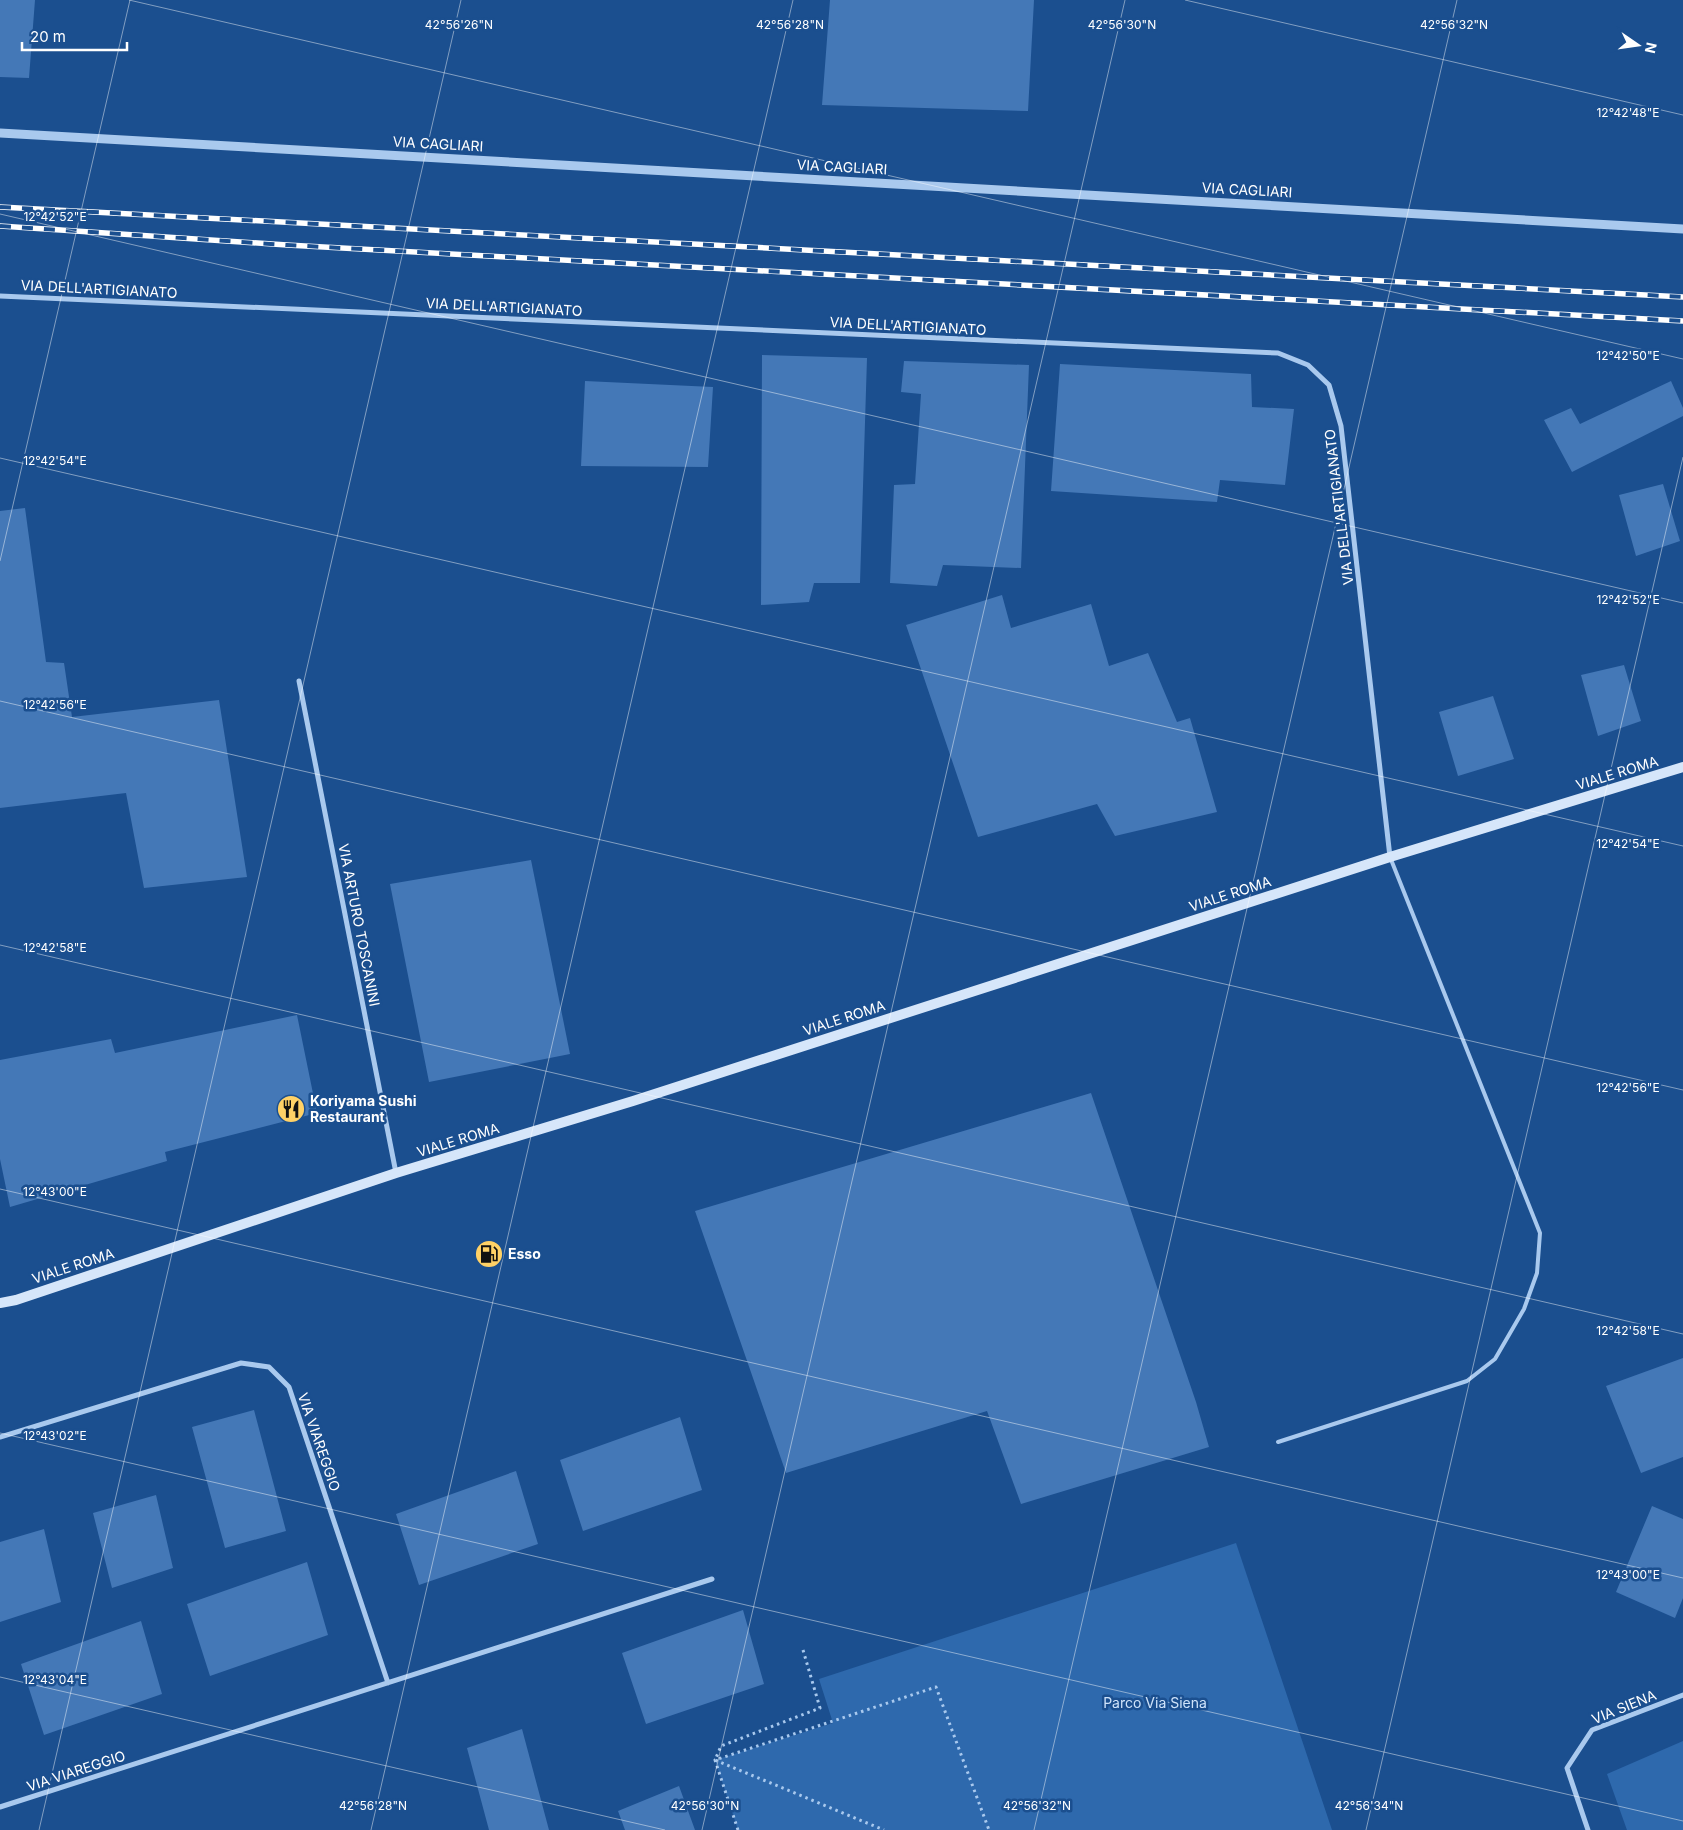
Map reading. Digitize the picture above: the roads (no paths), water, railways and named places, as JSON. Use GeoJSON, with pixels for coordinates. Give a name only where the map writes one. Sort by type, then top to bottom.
{"type":"FeatureCollection","features":[{"type":"Feature","properties":{"kind":"main road","name":"VIALE ROMA"},"geometry":{"type":"LineString","coordinates":[[0,1303],[16,1300],[396,1173],[633,1101],[1390,857],[1683,767]]}},
{"type":"Feature","properties":{"kind":"main road","name":"VIALE ROMA"},"geometry":{"type":"LineString","coordinates":[[0,1309],[16,1300]]}},
{"type":"Feature","properties":{"kind":"street","name":"VIA CAGLIARI"},"geometry":{"type":"LineString","coordinates":[[0,132],[1683,229]]}},
{"type":"Feature","properties":{"kind":"street","name":"VIA DELL'ARTIGIANATO"},"geometry":{"type":"LineString","coordinates":[[0,296],[1278,353],[1308,365],[1329,385],[1342,426],[1390,857]]}},
{"type":"Feature","properties":{"kind":"street","name":"VIA ARTURO TOSCANINI"},"geometry":{"type":"LineString","coordinates":[[299,681],[396,1173]]}},
{"type":"Feature","properties":{"kind":"street","name":"VIA VIAREGGIO"},"geometry":{"type":"LineString","coordinates":[[0,1437],[241,1362],[268,1367],[289,1387],[388,1683]]}},
{"type":"Feature","properties":{"kind":"street","name":"VIA VIAREGGIO"},"geometry":{"type":"LineString","coordinates":[[0,1807],[712,1579]]}},
{"type":"Feature","properties":{"kind":"street","name":"VIA SIENA"},"geometry":{"type":"LineString","coordinates":[[1588,1830],[1567,1768],[1592,1730],[1683,1695]]}},
{"type":"Feature","properties":{"kind":"lane"},"geometry":{"type":"LineString","coordinates":[[1278,1442],[1467,1381],[1495,1359],[1524,1309],[1537,1273],[1540,1233],[1390,857]]}},
{"type":"Feature","properties":{"kind":"railway"},"geometry":{"type":"LineString","coordinates":[[0,207],[1683,297]]}},
{"type":"Feature","properties":{"kind":"railway"},"geometry":{"type":"LineString","coordinates":[[0,226],[287,245],[1683,321]]}},
{"type":"Feature","properties":{"kind":"place","name":"Koriyama Sushi Restaurant"},"geometry":{"type":"Point","coordinates":[291,1109]}},
{"type":"Feature","properties":{"kind":"place","name":"Esso"},"geometry":{"type":"Point","coordinates":[489,1254]}},
{"type":"Feature","properties":{"kind":"park label","name":"Parco Via Siena"},"geometry":{"type":"Point","coordinates":[1155,1703]}}]}
